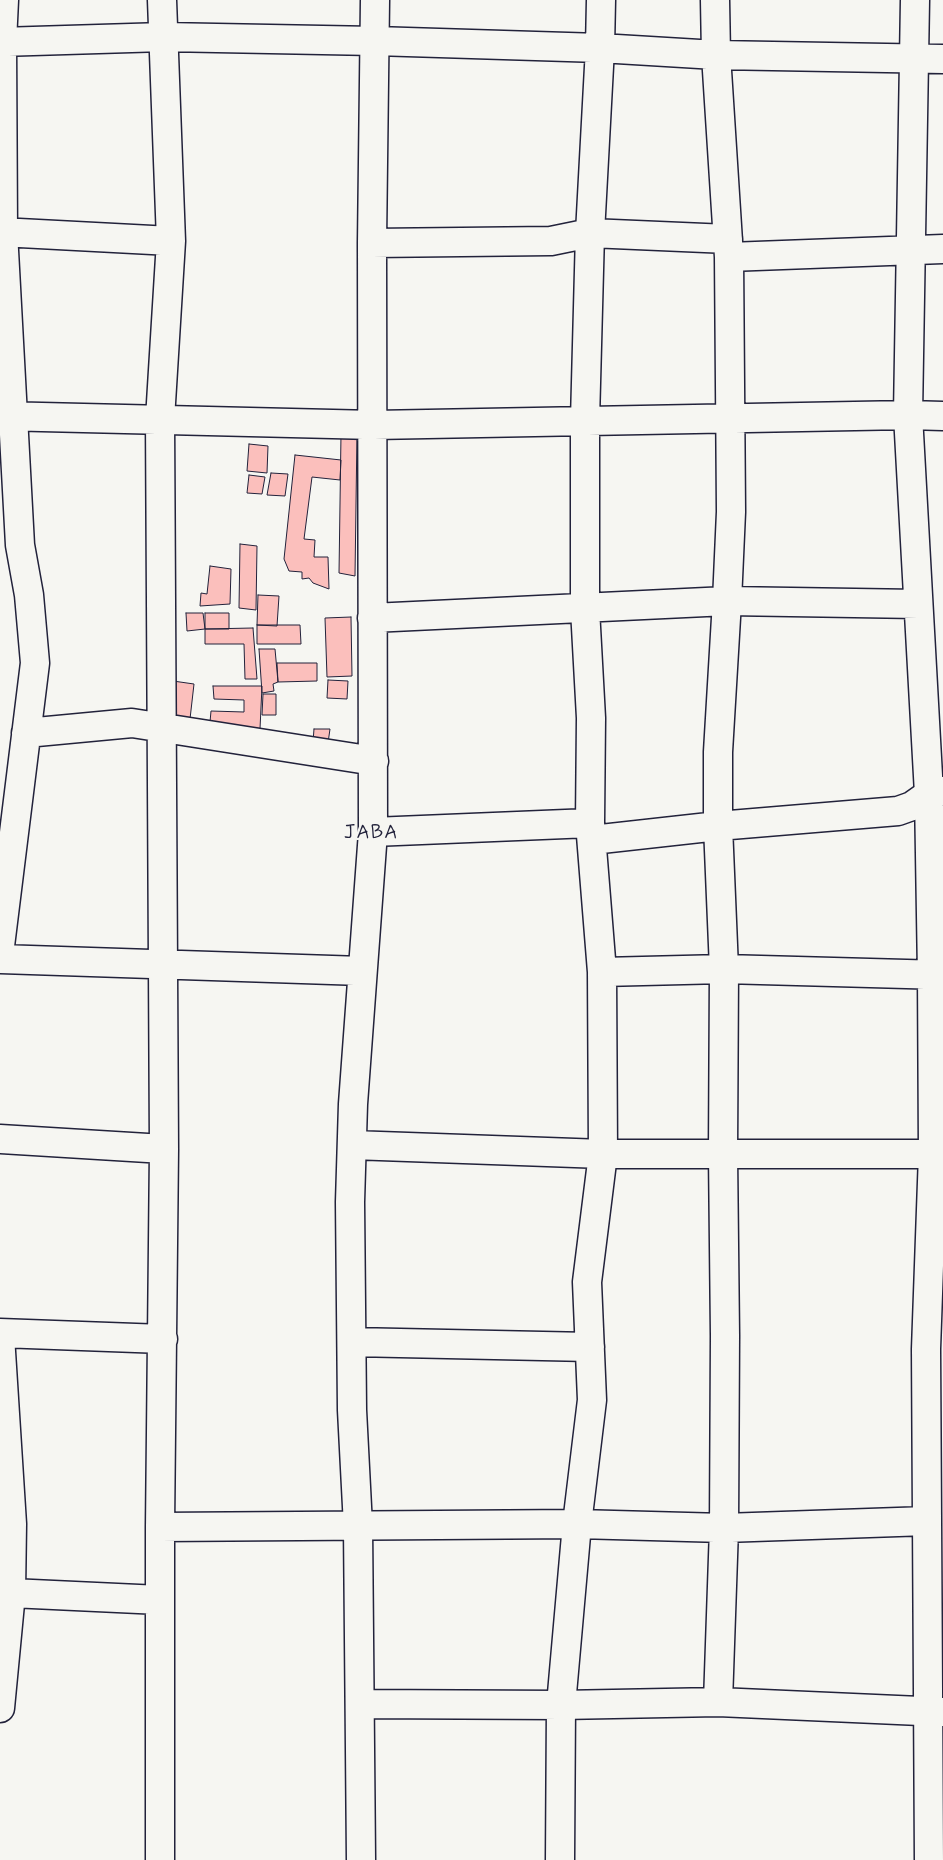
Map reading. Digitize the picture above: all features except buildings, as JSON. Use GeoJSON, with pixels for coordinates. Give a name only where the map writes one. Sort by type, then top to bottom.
{"type":"FeatureCollection","features":[{"type":"Feature","properties":{"kind":"street"},"geometry":{"type":"LineString","coordinates":[[0,946],[35,663],[29,595],[20,545],[6,416],[1,232],[1,42],[4,0]]}},
{"type":"Feature","properties":{"kind":"street"},"geometry":{"type":"LineString","coordinates":[[160,1860],[160,1526],[164,1148],[160,419],[171,241],[162,0]]}},
{"type":"Feature","properties":{"kind":"street"},"geometry":{"type":"LineString","coordinates":[[361,1860],[358,1526],[352,1410],[350,1202],[353,1104],[373,832],[372,618],[374,425],[372,243],[375,0]]}},
{"type":"Feature","properties":{"kind":"street"},"geometry":{"type":"LineString","coordinates":[[560,1860],[561,1705],[577,1524],[592,1400],[587,1282],[603,1154],[602,972],[591,831],[591,718],[585,609],[585,420],[590,233],[601,0]]}},
{"type":"Feature","properties":{"kind":"street"},"geometry":{"type":"LineString","coordinates":[[715,0],[716,55],[729,248],[731,512],[728,601],[718,752],[718,826],[724,969],[723,1154],[725,1336],[724,1528],[718,1702]]}},
{"type":"Feature","properties":{"kind":"street"},"geometry":{"type":"LineString","coordinates":[[915,0],[908,415],[918,604],[936,793],[938,975],[938,1154],[926,1349],[927,1521],[936,1712],[929,1860]]}},
{"type":"Feature","properties":{"kind":"street"},"geometry":{"type":"LineString","coordinates":[[1,42],[164,37],[600,48],[716,55],[943,58]]}},
{"type":"Feature","properties":{"kind":"street"},"geometry":{"type":"LineString","coordinates":[[1,232],[171,241]]}},
{"type":"Feature","properties":{"kind":"street"},"geometry":{"type":"LineString","coordinates":[[372,243],[551,241],[590,233],[729,248],[911,251],[943,249]]}},
{"type":"Feature","properties":{"kind":"street"},"geometry":{"type":"LineString","coordinates":[[6,416],[374,425],[585,420],[943,416]]}},
{"type":"Feature","properties":{"kind":"street"},"geometry":{"type":"LineString","coordinates":[[372,618],[728,601],[918,604]]}},
{"type":"Feature","properties":{"kind":"street"},"geometry":{"type":"LineString","coordinates":[[26,733],[132,724],[374,761]]}},
{"type":"Feature","properties":{"kind":"street"},"geometry":{"type":"LineString","coordinates":[[373,832],[591,831],[718,826],[898,811],[936,793]]}},
{"type":"Feature","properties":{"kind":"street"},"geometry":{"type":"LineString","coordinates":[[0,959],[362,971]]}},
{"type":"Feature","properties":{"kind":"street"},"geometry":{"type":"LineString","coordinates":[[602,972],[724,969],[938,975]]}},
{"type":"Feature","properties":{"kind":"street"},"geometry":{"type":"LineString","coordinates":[[0,1139],[164,1148]]}},
{"type":"Feature","properties":{"kind":"street"},"geometry":{"type":"LineString","coordinates":[[352,1145],[603,1154],[938,1154]]}},
{"type":"Feature","properties":{"kind":"street"},"geometry":{"type":"LineString","coordinates":[[0,1708],[11,1594],[6,1523],[0,1335],[162,1339]]}},
{"type":"Feature","properties":{"kind":"street"},"geometry":{"type":"LineString","coordinates":[[352,1342],[590,1347]]}},
{"type":"Feature","properties":{"kind":"street"},"geometry":{"type":"LineString","coordinates":[[160,1526],[577,1524],[724,1528],[927,1521]]}},
{"type":"Feature","properties":{"kind":"street"},"geometry":{"type":"LineString","coordinates":[[11,1594],[160,1600]]}},
{"type":"Feature","properties":{"kind":"street"},"geometry":{"type":"LineString","coordinates":[[360,1704],[561,1705],[718,1702],[936,1712]]}},
{"type":"Feature","properties":{"kind":"district","name":"JABA"},"geometry":{"type":"Point","coordinates":[371,834]}}]}
